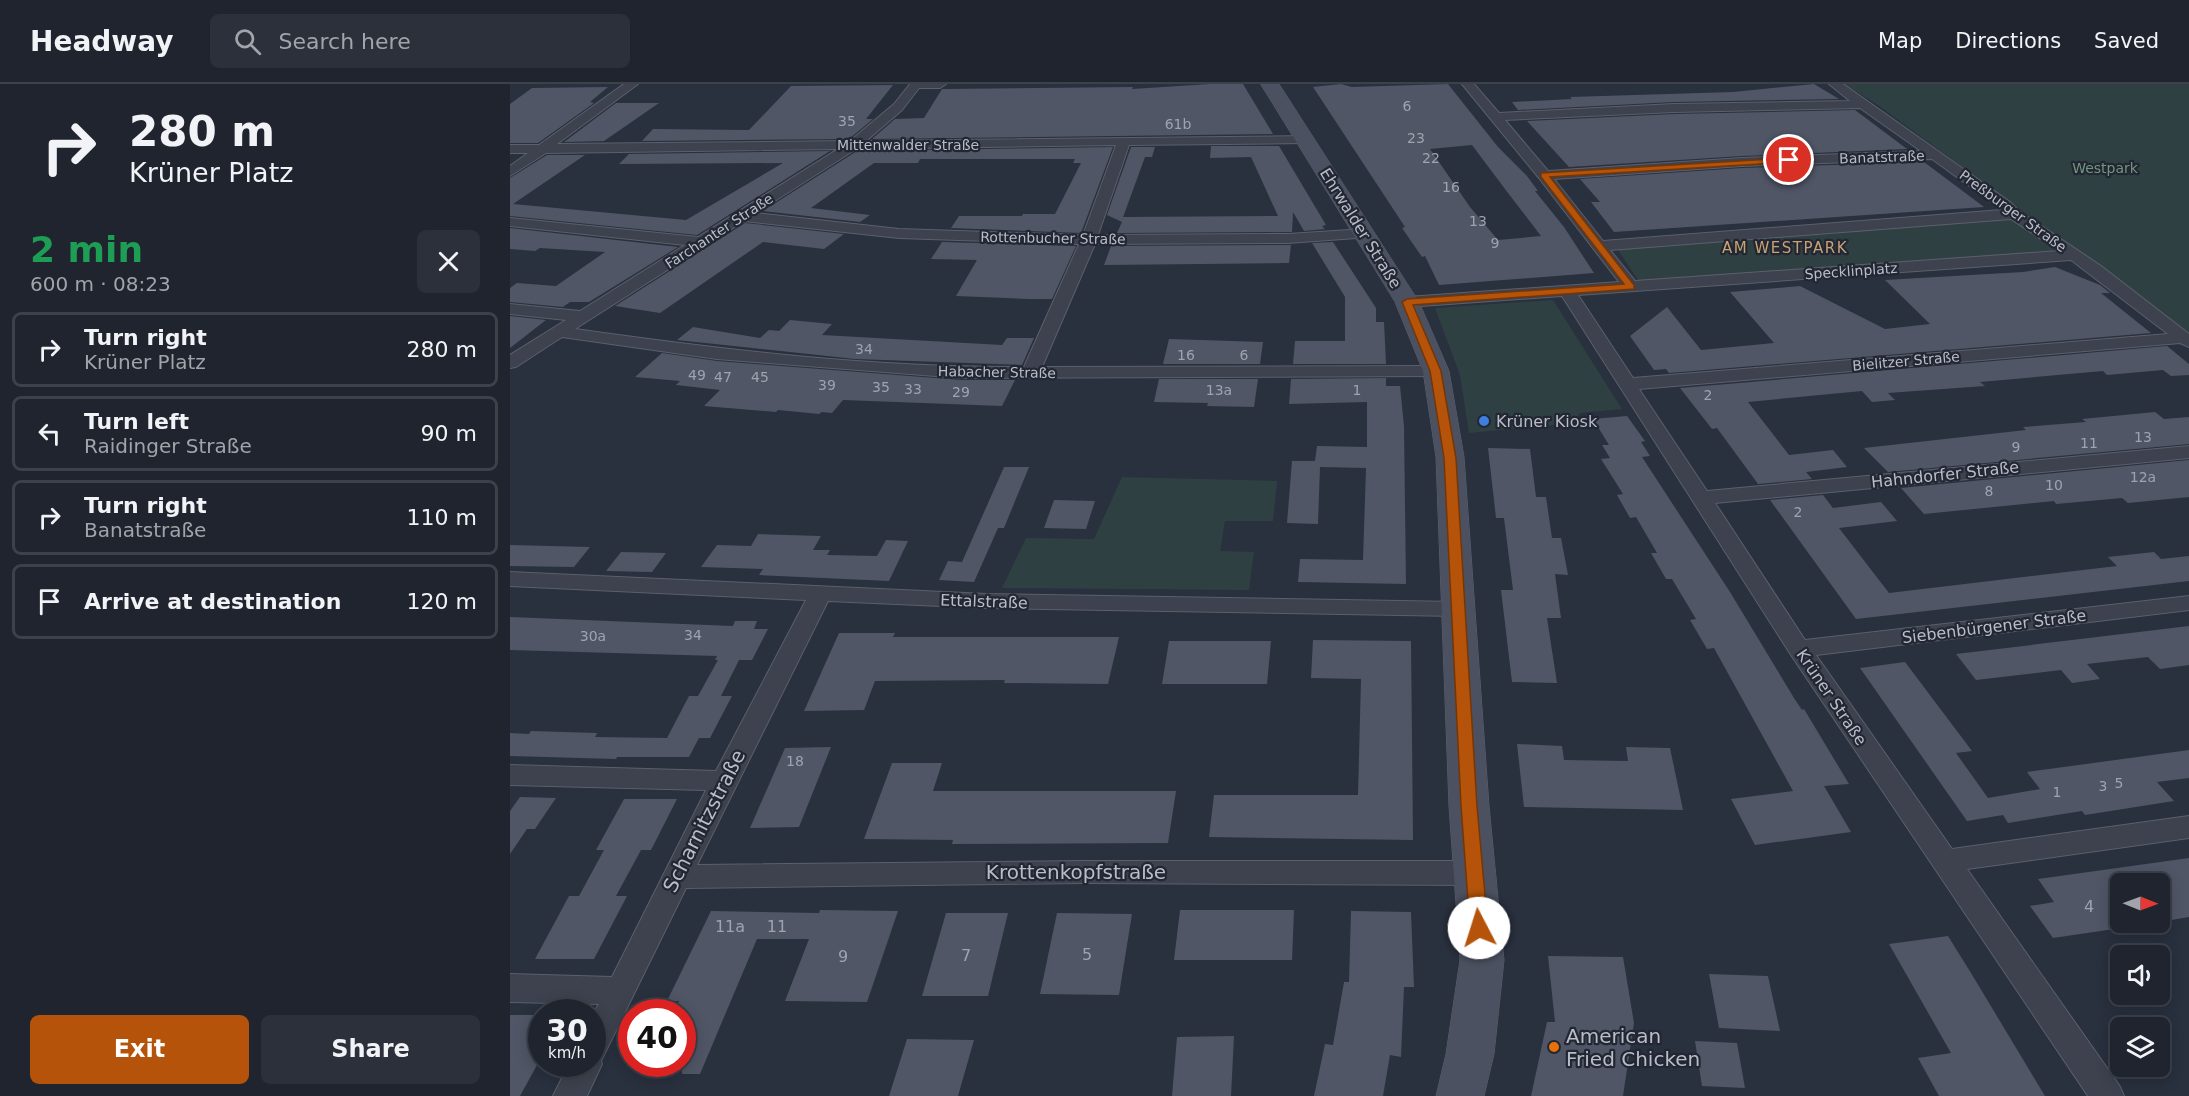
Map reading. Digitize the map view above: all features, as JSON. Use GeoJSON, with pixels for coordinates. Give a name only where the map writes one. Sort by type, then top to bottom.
{"type":"FeatureCollection","features":[{"type":"Feature","properties":{"kind":"street"},"geometry":{"type":"LineString","coordinates":[[510,172],[632,84]]}},
{"type":"Feature","properties":{"kind":"street"},"geometry":{"type":"LineString","coordinates":[[916,84],[940,84]]}},
{"type":"Feature","properties":{"kind":"street","name":"Farchanter Straße"},"geometry":{"type":"LineString","coordinates":[[510,363],[852,145],[898,107],[916,84]]}},
{"type":"Feature","properties":{"kind":"street","name":"Ehrwalder Straße"},"geometry":{"type":"LineString","coordinates":[[1270,84],[1407,302],[1436,371],[1450,458],[1469,806],[1482,960],[1470,1054],[1460,1096]]}},
{"type":"Feature","properties":{"kind":"street"},"geometry":{"type":"LineString","coordinates":[[1468,84],[1544,175],[1631,287]]}},
{"type":"Feature","properties":{"kind":"street","name":"Preßburger Straße"},"geometry":{"type":"LineString","coordinates":[[1835,84],[2005,205],[2014,214],[2095,269],[2186,340]]}},
{"type":"Feature","properties":{"kind":"street"},"geometry":{"type":"LineString","coordinates":[[1497,117],[1674,108],[1862,104]]}},
{"type":"Feature","properties":{"kind":"street","name":"Mittenwalder Straße"},"geometry":{"type":"LineString","coordinates":[[510,149],[1305,139]]}},
{"type":"Feature","properties":{"kind":"street"},"geometry":{"type":"LineString","coordinates":[[1030,374],[1089,240],[1123,143]]}},
{"type":"Feature","properties":{"kind":"street","name":"Banatstraße"},"geometry":{"type":"LineString","coordinates":[[1544,175],[1742,162],[1932,154]]}},
{"type":"Feature","properties":{"kind":"street"},"geometry":{"type":"LineString","coordinates":[[1600,246],[2014,214]]}},
{"type":"Feature","properties":{"kind":"street","name":"Rottenbucher Straße"},"geometry":{"type":"LineString","coordinates":[[743,216],[877,233],[1089,240],[1324,238],[1365,234]]}},
{"type":"Feature","properties":{"kind":"street"},"geometry":{"type":"LineString","coordinates":[[510,222],[702,242]]}},
{"type":"Feature","properties":{"kind":"street","name":"Specklinplatz"},"geometry":{"type":"LineString","coordinates":[[1407,302],[2072,255]]}},
{"type":"Feature","properties":{"kind":"street","name":"Krüner Straße"},"geometry":{"type":"LineString","coordinates":[[1567,291],[1800,649],[2107,1096]]}},
{"type":"Feature","properties":{"kind":"street"},"geometry":{"type":"LineString","coordinates":[[510,309],[585,317]]}},
{"type":"Feature","properties":{"kind":"street","name":"Habacher Straße"},"geometry":{"type":"LineString","coordinates":[[561,332],[717,354],[819,364],[961,373],[1436,371]]}},
{"type":"Feature","properties":{"kind":"street","name":"Bielitzer Straße"},"geometry":{"type":"LineString","coordinates":[[1628,384],[2186,340]]}},
{"type":"Feature","properties":{"kind":"street","name":"Hahndorfer Straße"},"geometry":{"type":"LineString","coordinates":[[1702,498],[2189,452]]}},
{"type":"Feature","properties":{"kind":"street","name":"Ettalstraße"},"geometry":{"type":"LineString","coordinates":[[510,579],[820,594],[1137,605],[1458,609]]}},
{"type":"Feature","properties":{"kind":"street","name":"Scharnitzstraße"},"geometry":{"type":"LineString","coordinates":[[606,1022],[724,781],[820,594]]}},
{"type":"Feature","properties":{"kind":"street","name":"Siebenbürgener Straße"},"geometry":{"type":"LineString","coordinates":[[1800,649],[2189,603]]}},
{"type":"Feature","properties":{"kind":"street"},"geometry":{"type":"LineString","coordinates":[[510,775],[724,781]]}},
{"type":"Feature","properties":{"kind":"street"},"geometry":{"type":"LineString","coordinates":[[1945,861],[2189,827]]}},
{"type":"Feature","properties":{"kind":"street","name":"Krottenkopfstraße"},"geometry":{"type":"LineString","coordinates":[[676,877],[1086,872],[1475,873]]}},
{"type":"Feature","properties":{"kind":"street"},"geometry":{"type":"LineString","coordinates":[[510,988],[621,991]]}},
{"type":"Feature","properties":{"kind":"street"},"geometry":{"type":"LineString","coordinates":[[570,1096],[580,1077]]}},
{"type":"Feature","properties":{"kind":"green space","name":"Westpark"},"geometry":{"type":"Polygon","coordinates":[[[1844,84],[2189,84],[2189,333],[1875,103],[1844,84]]]}},
{"type":"Feature","properties":{"kind":"green space"},"geometry":{"type":"Polygon","coordinates":[[[2003,219],[2018,222],[2053,245],[2053,251],[1640,283],[1616,247],[2003,219]]]}},
{"type":"Feature","properties":{"kind":"green space"},"geometry":{"type":"Polygon","coordinates":[[[1553,300],[1622,409],[1580,413],[1575,423],[1469,433],[1460,375],[1435,308],[1553,300]]]}},
{"type":"Feature","properties":{"kind":"green space"},"geometry":{"type":"Polygon","coordinates":[[[1122,477],[1277,481],[1273,521],[1225,521],[1220,551],[1254,552],[1249,590],[1002,588],[1026,538],[1094,539],[1122,477]]]}},
{"type":"Feature","properties":{"kind":"building"},"geometry":{"type":"Polygon","coordinates":[[[1243,84],[1273,134],[872,139],[895,119],[924,118],[942,89],[1133,87],[1132,89],[1243,84]]]}},
{"type":"Feature","properties":{"kind":"building"},"geometry":{"type":"Polygon","coordinates":[[[1341,84],[1352,87],[1448,84],[1498,147],[1527,176],[1538,191],[1535,191],[1564,227],[1594,273],[1439,285],[1425,256],[1422,257],[1402,228],[1405,227],[1313,87],[1341,84]],[[1472,145],[1430,149],[1470,207],[1498,240],[1541,236],[1472,145]]]}},
{"type":"Feature","properties":{"kind":"building"},"geometry":{"type":"Polygon","coordinates":[[[1814,84],[1839,99],[1674,102],[1518,110],[1512,102],[1572,99],[1570,97],[1733,92],[1814,84]]]}},
{"type":"Feature","properties":{"kind":"building"},"geometry":{"type":"Polygon","coordinates":[[[893,85],[866,119],[873,119],[849,139],[642,141],[653,129],[749,130],[791,86],[893,85]]]}},
{"type":"Feature","properties":{"kind":"building"},"geometry":{"type":"Polygon","coordinates":[[[608,87],[590,102],[594,103],[538,143],[510,143],[510,104],[532,88],[608,87]]]}},
{"type":"Feature","properties":{"kind":"building"},"geometry":{"type":"Polygon","coordinates":[[[616,103],[659,103],[604,141],[564,142],[616,103]]]}},
{"type":"Feature","properties":{"kind":"building"},"geometry":{"type":"Polygon","coordinates":[[[1855,110],[1907,149],[1569,167],[1527,121],[1674,114],[1855,110]]]}},
{"type":"Feature","properties":{"kind":"building"},"geometry":{"type":"Polygon","coordinates":[[[1211,146],[1279,146],[1326,225],[1322,226],[1325,229],[1304,231],[1293,212],[1292,232],[1117,233],[1122,222],[1107,215],[1131,147],[1155,147],[1152,157],[1145,157],[1123,217],[1278,216],[1251,157],[1210,158],[1211,146]]]}},
{"type":"Feature","properties":{"kind":"building"},"geometry":{"type":"Polygon","coordinates":[[[1113,147],[1081,233],[951,228],[959,216],[1055,214],[1081,163],[1073,163],[1075,159],[920,159],[918,163],[874,163],[811,208],[870,215],[860,222],[763,211],[857,151],[1113,147]]]}},
{"type":"Feature","properties":{"kind":"building"},"geometry":{"type":"Polygon","coordinates":[[[830,151],[697,235],[510,216],[510,178],[547,155],[585,155],[513,204],[686,220],[783,163],[619,164],[629,154],[830,151]]]}},
{"type":"Feature","properties":{"kind":"building"},"geometry":{"type":"Polygon","coordinates":[[[1924,162],[1984,207],[1614,232],[1591,202],[1600,202],[1580,179],[1742,168],[1924,162]]]}},
{"type":"Feature","properties":{"kind":"building"},"geometry":{"type":"Polygon","coordinates":[[[745,223],[844,234],[824,249],[763,242],[660,313],[615,306],[745,223]]]}},
{"type":"Feature","properties":{"kind":"building"},"geometry":{"type":"Polygon","coordinates":[[[510,228],[678,247],[589,302],[570,302],[563,307],[510,302],[510,288],[517,283],[556,286],[605,252],[540,248],[535,251],[510,249],[510,228]]]}},
{"type":"Feature","properties":{"kind":"building"},"geometry":{"type":"Polygon","coordinates":[[[942,242],[1076,246],[1052,299],[1028,299],[956,296],[977,260],[931,259],[942,242]]]}},
{"type":"Feature","properties":{"kind":"building"},"geometry":{"type":"Polygon","coordinates":[[[1333,242],[1376,308],[1376,322],[1384,322],[1386,364],[1293,364],[1295,341],[1345,341],[1345,297],[1312,243],[1333,242]]]}},
{"type":"Feature","properties":{"kind":"building"},"geometry":{"type":"Polygon","coordinates":[[[1291,245],[1289,263],[1104,265],[1111,246],[1291,245]]]}},
{"type":"Feature","properties":{"kind":"building"},"geometry":{"type":"Polygon","coordinates":[[[2055,267],[2100,285],[2110,293],[2101,293],[2151,333],[1669,373],[1666,369],[1654,370],[1630,336],[1667,307],[1701,350],[1774,343],[1730,292],[1800,286],[1885,329],[1930,324],[1885,280],[2023,272],[2055,267]]]}},
{"type":"Feature","properties":{"kind":"building"},"geometry":{"type":"Polygon","coordinates":[[[510,316],[546,320],[510,348],[510,316]]]}},
{"type":"Feature","properties":{"kind":"building"},"geometry":{"type":"Polygon","coordinates":[[[790,320],[832,324],[822,335],[1002,345],[1007,338],[1034,338],[1022,365],[855,359],[677,340],[693,327],[760,338],[769,330],[779,331],[790,320]]]}},
{"type":"Feature","properties":{"kind":"building"},"geometry":{"type":"Polygon","coordinates":[[[1169,339],[1263,342],[1260,364],[1163,364],[1169,339]]]}},
{"type":"Feature","properties":{"kind":"building"},"geometry":{"type":"Polygon","coordinates":[[[2167,346],[2189,364],[2189,375],[2171,376],[2163,370],[2107,375],[2103,371],[1980,382],[1985,386],[1888,393],[1895,400],[1872,402],[1862,391],[1748,402],[1789,455],[1833,450],[1847,467],[1806,472],[1812,479],[1758,484],[1717,428],[1712,429],[1680,388],[2167,346]]]}},
{"type":"Feature","properties":{"kind":"building"},"geometry":{"type":"Polygon","coordinates":[[[662,353],[717,361],[961,380],[1015,380],[1002,406],[843,400],[832,413],[778,410],[776,412],[704,406],[720,390],[676,385],[680,381],[635,377],[662,353]]]}},
{"type":"Feature","properties":{"kind":"building"},"geometry":{"type":"Polygon","coordinates":[[[1386,378],[1386,386],[1400,386],[1404,426],[1406,584],[1298,582],[1300,559],[1363,560],[1366,468],[1320,467],[1318,524],[1287,523],[1292,461],[1315,461],[1317,446],[1367,447],[1367,402],[1289,404],[1291,379],[1386,378]]]}},
{"type":"Feature","properties":{"kind":"building"},"geometry":{"type":"Polygon","coordinates":[[[1159,379],[1258,379],[1254,407],[1154,402],[1159,379]]]}},
{"type":"Feature","properties":{"kind":"building"},"geometry":{"type":"Polygon","coordinates":[[[2155,412],[2164,419],[2189,417],[2189,444],[1888,472],[1864,448],[2026,430],[2023,427],[2086,422],[2082,419],[2155,412]]]}},
{"type":"Feature","properties":{"kind":"building"},"geometry":{"type":"Polygon","coordinates":[[[1627,416],[1645,441],[1641,442],[1650,456],[1642,457],[1730,592],[1849,784],[1824,786],[1851,832],[1755,845],[1731,799],[1793,791],[1714,648],[1707,649],[1690,620],[1696,619],[1672,579],[1666,579],[1651,553],[1657,553],[1636,517],[1630,518],[1617,495],[1623,494],[1601,459],[1610,458],[1602,445],[1609,445],[1593,419],[1627,416]]]}},
{"type":"Feature","properties":{"kind":"building"},"geometry":{"type":"Polygon","coordinates":[[[1488,448],[1530,449],[1536,497],[1546,497],[1552,538],[1561,538],[1568,575],[1555,574],[1561,618],[1547,618],[1557,683],[1512,682],[1501,590],[1513,590],[1504,518],[1496,518],[1488,448]]]}},
{"type":"Feature","properties":{"kind":"building"},"geometry":{"type":"Polygon","coordinates":[[[2189,460],[2189,497],[2128,503],[2122,498],[2056,504],[2054,501],[1924,514],[1901,488],[2189,460]]]}},
{"type":"Feature","properties":{"kind":"building"},"geometry":{"type":"Polygon","coordinates":[[[1004,467],[1029,467],[1004,528],[998,528],[974,582],[939,580],[948,561],[962,562],[1004,467]]]}},
{"type":"Feature","properties":{"kind":"building"},"geometry":{"type":"Polygon","coordinates":[[[1823,495],[1833,508],[1881,502],[1897,521],[1839,528],[1889,593],[2117,566],[2108,557],[2154,552],[2161,559],[2189,556],[2189,581],[1856,619],[1770,500],[1823,495]]]}},
{"type":"Feature","properties":{"kind":"building"},"geometry":{"type":"Polygon","coordinates":[[[1054,500],[1095,501],[1086,529],[1044,528],[1054,500]]]}},
{"type":"Feature","properties":{"kind":"building"},"geometry":{"type":"Polygon","coordinates":[[[758,534],[821,536],[813,550],[830,550],[827,555],[877,556],[886,540],[908,541],[889,581],[759,575],[763,569],[701,567],[717,545],[751,546],[758,534]]]}},
{"type":"Feature","properties":{"kind":"building"},"geometry":{"type":"Polygon","coordinates":[[[510,545],[590,547],[574,567],[510,566],[510,545]]]}},
{"type":"Feature","properties":{"kind":"building"},"geometry":{"type":"Polygon","coordinates":[[[621,552],[666,553],[652,572],[606,571],[621,552]]]}},
{"type":"Feature","properties":{"kind":"building"},"geometry":{"type":"Polygon","coordinates":[[[510,617],[733,626],[735,621],[757,621],[754,629],[768,629],[752,660],[739,660],[721,696],[732,696],[710,738],[699,738],[689,757],[617,757],[616,759],[510,756],[510,733],[529,734],[531,731],[597,733],[595,737],[667,738],[689,696],[698,696],[718,660],[715,660],[717,656],[510,650],[510,617]]]}},
{"type":"Feature","properties":{"kind":"building"},"geometry":{"type":"Polygon","coordinates":[[[2189,626],[2189,665],[2160,669],[2148,657],[2087,664],[2100,679],[2072,683],[2061,670],[1976,680],[1956,654],[2189,626]]]}},
{"type":"Feature","properties":{"kind":"building"},"geometry":{"type":"Polygon","coordinates":[[[839,633],[895,633],[893,637],[1119,637],[1108,684],[1004,683],[1005,680],[875,681],[864,710],[804,711],[839,633]]]}},
{"type":"Feature","properties":{"kind":"building"},"geometry":{"type":"Polygon","coordinates":[[[1313,640],[1411,641],[1413,840],[1209,837],[1214,795],[1358,795],[1361,679],[1311,678],[1313,640]]]}},
{"type":"Feature","properties":{"kind":"building"},"geometry":{"type":"Polygon","coordinates":[[[1169,641],[1271,641],[1267,684],[1162,684],[1169,641]]]}},
{"type":"Feature","properties":{"kind":"building"},"geometry":{"type":"Polygon","coordinates":[[[1905,662],[1972,751],[1956,753],[1988,798],[2040,789],[2027,772],[2189,750],[2189,778],[2157,782],[2174,801],[2085,815],[2082,811],[2008,823],[2003,815],[1967,821],[1860,668],[1905,662]]]}},
{"type":"Feature","properties":{"kind":"building"},"geometry":{"type":"Polygon","coordinates":[[[1517,744],[1562,746],[1564,760],[1628,761],[1626,747],[1670,748],[1683,810],[1524,807],[1517,744]]]}},
{"type":"Feature","properties":{"kind":"building"},"geometry":{"type":"Polygon","coordinates":[[[831,747],[799,827],[750,828],[785,748],[831,747]]]}},
{"type":"Feature","properties":{"kind":"building"},"geometry":{"type":"Polygon","coordinates":[[[892,763],[942,763],[933,791],[1176,791],[1168,843],[952,844],[953,840],[864,839],[892,763]]]}},
{"type":"Feature","properties":{"kind":"building"},"geometry":{"type":"Polygon","coordinates":[[[520,797],[556,798],[535,829],[527,829],[510,854],[510,811],[520,797]]]}},
{"type":"Feature","properties":{"kind":"building"},"geometry":{"type":"Polygon","coordinates":[[[624,799],[677,799],[651,850],[641,850],[616,896],[627,896],[594,959],[535,959],[569,896],[579,896],[604,850],[596,850],[624,799]]]}},
{"type":"Feature","properties":{"kind":"building"},"geometry":{"type":"Polygon","coordinates":[[[2189,858],[2189,917],[2170,920],[2170,873],[2110,873],[2110,930],[2053,938],[2030,906],[2054,902],[2038,879],[2189,858]]]}},
{"type":"Feature","properties":{"kind":"building"},"geometry":{"type":"Polygon","coordinates":[[[820,910],[898,911],[867,1002],[785,1001],[809,939],[757,939],[700,1074],[696,1074],[696,999],[668,999],[711,911],[819,913],[820,910]]]}},
{"type":"Feature","properties":{"kind":"building"},"geometry":{"type":"Polygon","coordinates":[[[1180,910],[1294,910],[1292,960],[1174,960],[1180,910]]]}},
{"type":"Feature","properties":{"kind":"building"},"geometry":{"type":"Polygon","coordinates":[[[1351,911],[1411,912],[1414,987],[1404,987],[1401,1057],[1390,1055],[1383,1096],[1314,1096],[1325,1044],[1333,1045],[1344,982],[1349,982],[1351,911]]]}},
{"type":"Feature","properties":{"kind":"building"},"geometry":{"type":"Polygon","coordinates":[[[946,913],[1008,913],[988,996],[922,996],[946,913]]]}},
{"type":"Feature","properties":{"kind":"building"},"geometry":{"type":"Polygon","coordinates":[[[1057,913],[1132,914],[1119,995],[1040,994],[1057,913]]]}},
{"type":"Feature","properties":{"kind":"building"},"geometry":{"type":"Polygon","coordinates":[[[1948,936],[2045,1096],[1939,1096],[1918,1058],[1951,1053],[1889,944],[1948,936]]]}},
{"type":"Feature","properties":{"kind":"building"},"geometry":{"type":"Polygon","coordinates":[[[1548,956],[1623,957],[1634,1023],[1623,1096],[1531,1096],[1547,1022],[1555,1022],[1548,956]]]}},
{"type":"Feature","properties":{"kind":"building"},"geometry":{"type":"Polygon","coordinates":[[[1709,974],[1768,976],[1780,1031],[1719,1028],[1709,974]]]}},
{"type":"Feature","properties":{"kind":"building"},"geometry":{"type":"Polygon","coordinates":[[[510,1015],[528,1015],[528,1077],[530,1077],[520,1096],[510,1096],[510,1015]]]}},
{"type":"Feature","properties":{"kind":"building"},"geometry":{"type":"Polygon","coordinates":[[[1234,1036],[1231,1096],[1172,1096],[1177,1037],[1234,1036]]]}},
{"type":"Feature","properties":{"kind":"building"},"geometry":{"type":"Polygon","coordinates":[[[907,1039],[974,1040],[958,1096],[889,1096],[907,1039]]]}},
{"type":"Feature","properties":{"kind":"building"},"geometry":{"type":"Polygon","coordinates":[[[1695,1041],[1737,1043],[1745,1088],[1702,1086],[1695,1041]]]}},
{"type":"Feature","properties":{"kind":"place","name":"Krüner Kiosk"},"geometry":{"type":"Point","coordinates":[1484,421]}},
{"type":"Feature","properties":{"kind":"place","name":"American Fried Chicken"},"geometry":{"type":"Point","coordinates":[1554,1047]}},
{"type":"Feature","properties":{"kind":"district","name":"AM WESTPARK"},"geometry":{"type":"Point","coordinates":[1785,248]}},
{"type":"Feature","properties":{"kind":"route"},"geometry":{"type":"LineString","coordinates":[[1479,928],[1469,806],[1450,458],[1436,371],[1422,333],[1407,302],[1631,287],[1544,175],[1789,160]]}}]}
